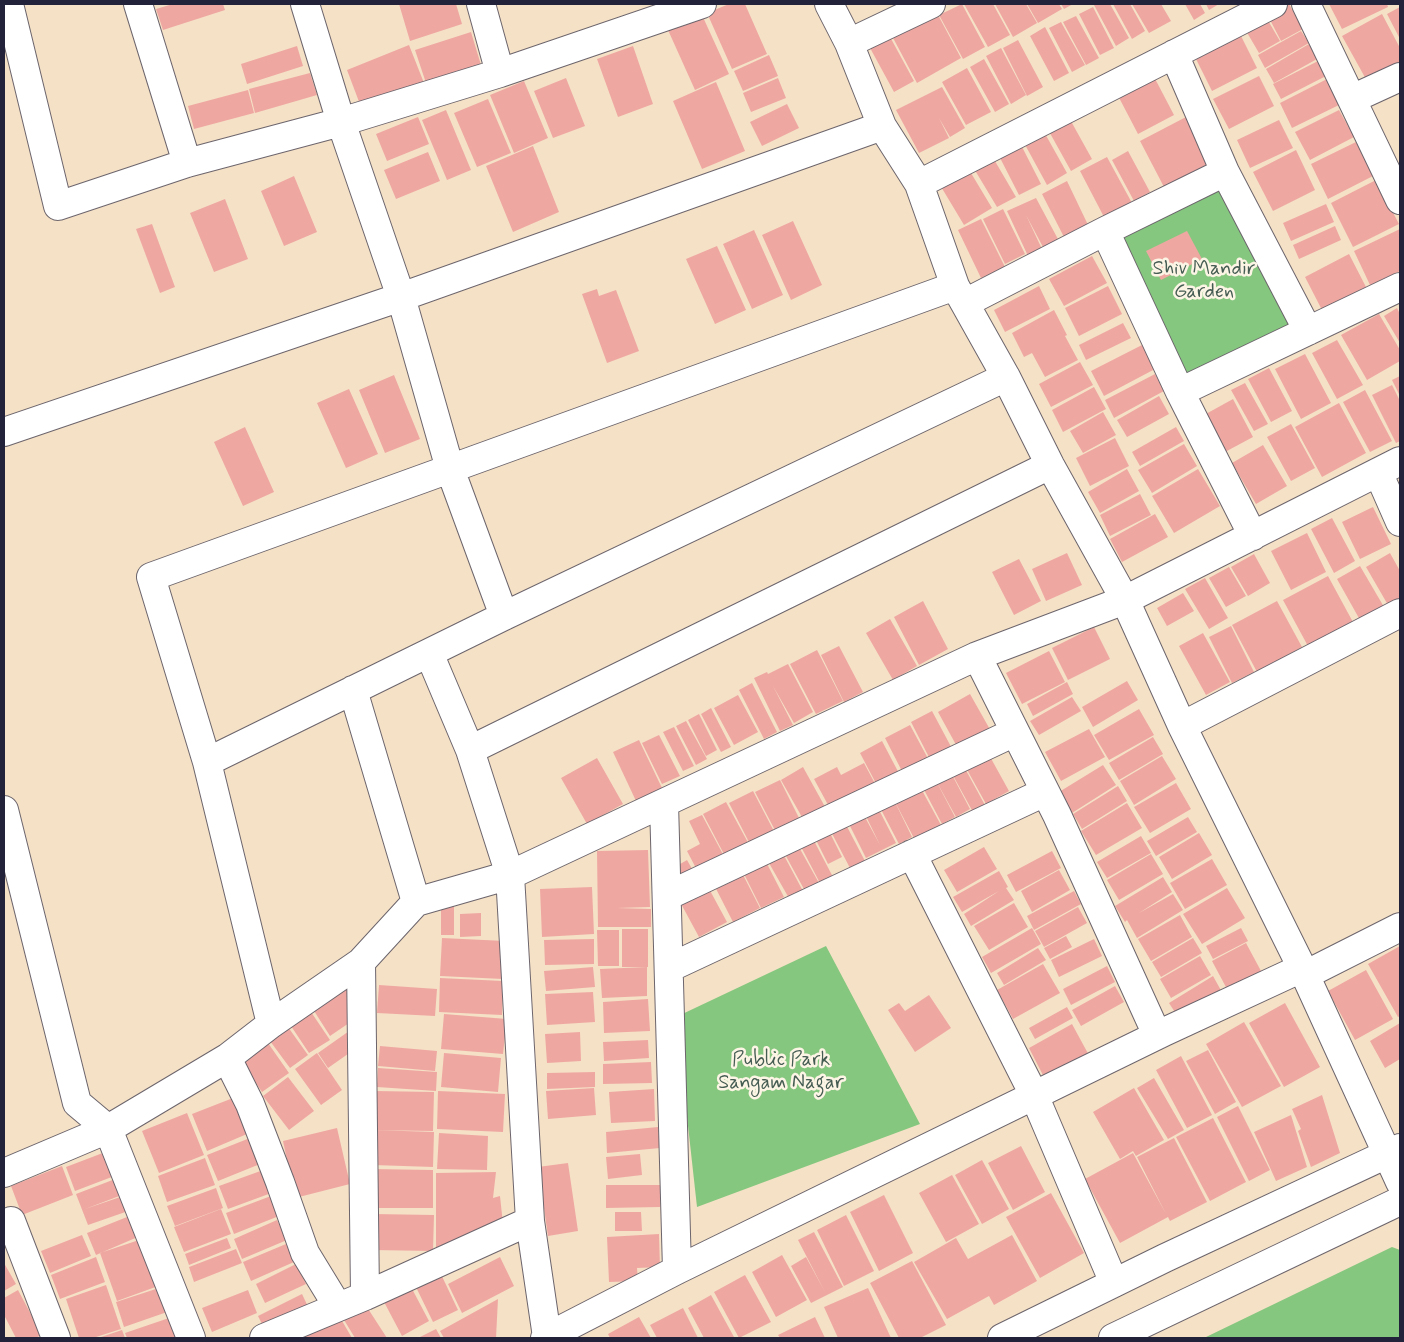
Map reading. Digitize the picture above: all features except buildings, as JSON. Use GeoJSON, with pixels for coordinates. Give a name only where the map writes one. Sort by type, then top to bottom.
{"type":"FeatureCollection","features":[{"type":"Feature","properties":{"kind":"street"},"geometry":{"type":"LineString","coordinates":[[9,4],[58,206],[187,163],[341,122],[500,73],[702,4]]}},
{"type":"Feature","properties":{"kind":"street"},"geometry":{"type":"LineString","coordinates":[[138,4],[187,163]]}},
{"type":"Feature","properties":{"kind":"street"},"geometry":{"type":"LineString","coordinates":[[305,4],[341,122],[401,297],[450,469],[504,616]]}},
{"type":"Feature","properties":{"kind":"street"},"geometry":{"type":"LineString","coordinates":[[481,4],[500,73]]}},
{"type":"Feature","properties":{"kind":"street"},"geometry":{"type":"LineString","coordinates":[[829,4],[849,44],[882,126],[919,184],[960,294],[1006,377],[1050,465],[1125,600],[1182,726],[1303,972],[1394,1151],[1400,1182]]}},
{"type":"Feature","properties":{"kind":"street"},"geometry":{"type":"LineString","coordinates":[[849,44],[930,4]]}},
{"type":"Feature","properties":{"kind":"street"},"geometry":{"type":"LineString","coordinates":[[919,184],[1273,4]]}},
{"type":"Feature","properties":{"kind":"street"},"geometry":{"type":"LineString","coordinates":[[1306,4],[1400,200]]}},
{"type":"Feature","properties":{"kind":"street"},"geometry":{"type":"LineString","coordinates":[[1174,54],[1225,172],[1308,331]]}},
{"type":"Feature","properties":{"kind":"street"},"geometry":{"type":"LineString","coordinates":[[1352,99],[1400,77]]}},
{"type":"Feature","properties":{"kind":"street"},"geometry":{"type":"LineString","coordinates":[[4,432],[401,297],[882,126]]}},
{"type":"Feature","properties":{"kind":"street"},"geometry":{"type":"LineString","coordinates":[[271,1024],[208,762],[151,577],[450,469],[960,294],[1105,231],[1225,172]]}},
{"type":"Feature","properties":{"kind":"street"},"geometry":{"type":"LineString","coordinates":[[1105,231],[1180,392],[1252,536]]}},
{"type":"Feature","properties":{"kind":"street"},"geometry":{"type":"LineString","coordinates":[[1180,392],[1400,287]]}},
{"type":"Feature","properties":{"kind":"street"},"geometry":{"type":"LineString","coordinates":[[208,762],[504,616],[1006,377]]}},
{"type":"Feature","properties":{"kind":"street"},"geometry":{"type":"LineString","coordinates":[[470,750],[1050,465]]}},
{"type":"Feature","properties":{"kind":"street"},"geometry":{"type":"LineString","coordinates":[[4,1173],[108,1129],[227,1058],[271,1024],[362,962],[416,902],[510,875],[977,656],[1125,600],[1389,467],[1400,522]]}},
{"type":"Feature","properties":{"kind":"street"},"geometry":{"type":"LineString","coordinates":[[1182,726],[1400,613]]}},
{"type":"Feature","properties":{"kind":"street"},"geometry":{"type":"LineString","coordinates":[[429,653],[470,750],[510,875],[530,1221],[546,1338],[677,1270],[1157,1035],[1303,972],[1400,927]]}},
{"type":"Feature","properties":{"kind":"street"},"geometry":{"type":"LineString","coordinates":[[977,656],[1045,792],[1157,1035]]}},
{"type":"Feature","properties":{"kind":"street"},"geometry":{"type":"LineString","coordinates":[[353,690],[416,902]]}},
{"type":"Feature","properties":{"kind":"street"},"geometry":{"type":"LineString","coordinates":[[667,896],[1015,732]]}},
{"type":"Feature","properties":{"kind":"street"},"geometry":{"type":"LineString","coordinates":[[670,968],[1045,792]]}},
{"type":"Feature","properties":{"kind":"street"},"geometry":{"type":"LineString","coordinates":[[664,803],[677,1270]]}},
{"type":"Feature","properties":{"kind":"street"},"geometry":{"type":"LineString","coordinates":[[4,810],[77,1103],[108,1129],[191,1338]]}},
{"type":"Feature","properties":{"kind":"street"},"geometry":{"type":"LineString","coordinates":[[912,854],[1034,1095],[1114,1283]]}},
{"type":"Feature","properties":{"kind":"street"},"geometry":{"type":"LineString","coordinates":[[362,962],[365,1296]]}},
{"type":"Feature","properties":{"kind":"street"},"geometry":{"type":"LineString","coordinates":[[227,1058],[253,1113],[306,1253],[338,1307]]}},
{"type":"Feature","properties":{"kind":"street"},"geometry":{"type":"LineString","coordinates":[[1002,1338],[1394,1151]]}},
{"type":"Feature","properties":{"kind":"street"},"geometry":{"type":"LineString","coordinates":[[1113,1338],[1400,1201]]}},
{"type":"Feature","properties":{"kind":"street"},"geometry":{"type":"LineString","coordinates":[[6,1217],[53,1337]]}},
{"type":"Feature","properties":{"kind":"street"},"geometry":{"type":"LineString","coordinates":[[264,1338],[365,1296],[530,1221]]}},
{"type":"Feature","properties":{"kind":"green space","name":"Shiv Mandir Garden"},"geometry":{"type":"Polygon","coordinates":[[[1227,182],[1297,324],[1182,381],[1111,238],[1227,182]]]}},
{"type":"Feature","properties":{"kind":"green space","name":"Public Park Sangam Nagar"},"geometry":{"type":"Polygon","coordinates":[[[826,946],[920,1124],[697,1207],[676,1017],[826,946]]]}},
{"type":"Feature","properties":{"kind":"green space"},"geometry":{"type":"Polygon","coordinates":[[[1392,1247],[1400,1250],[1400,1338],[1204,1338],[1392,1247]]]}}]}
